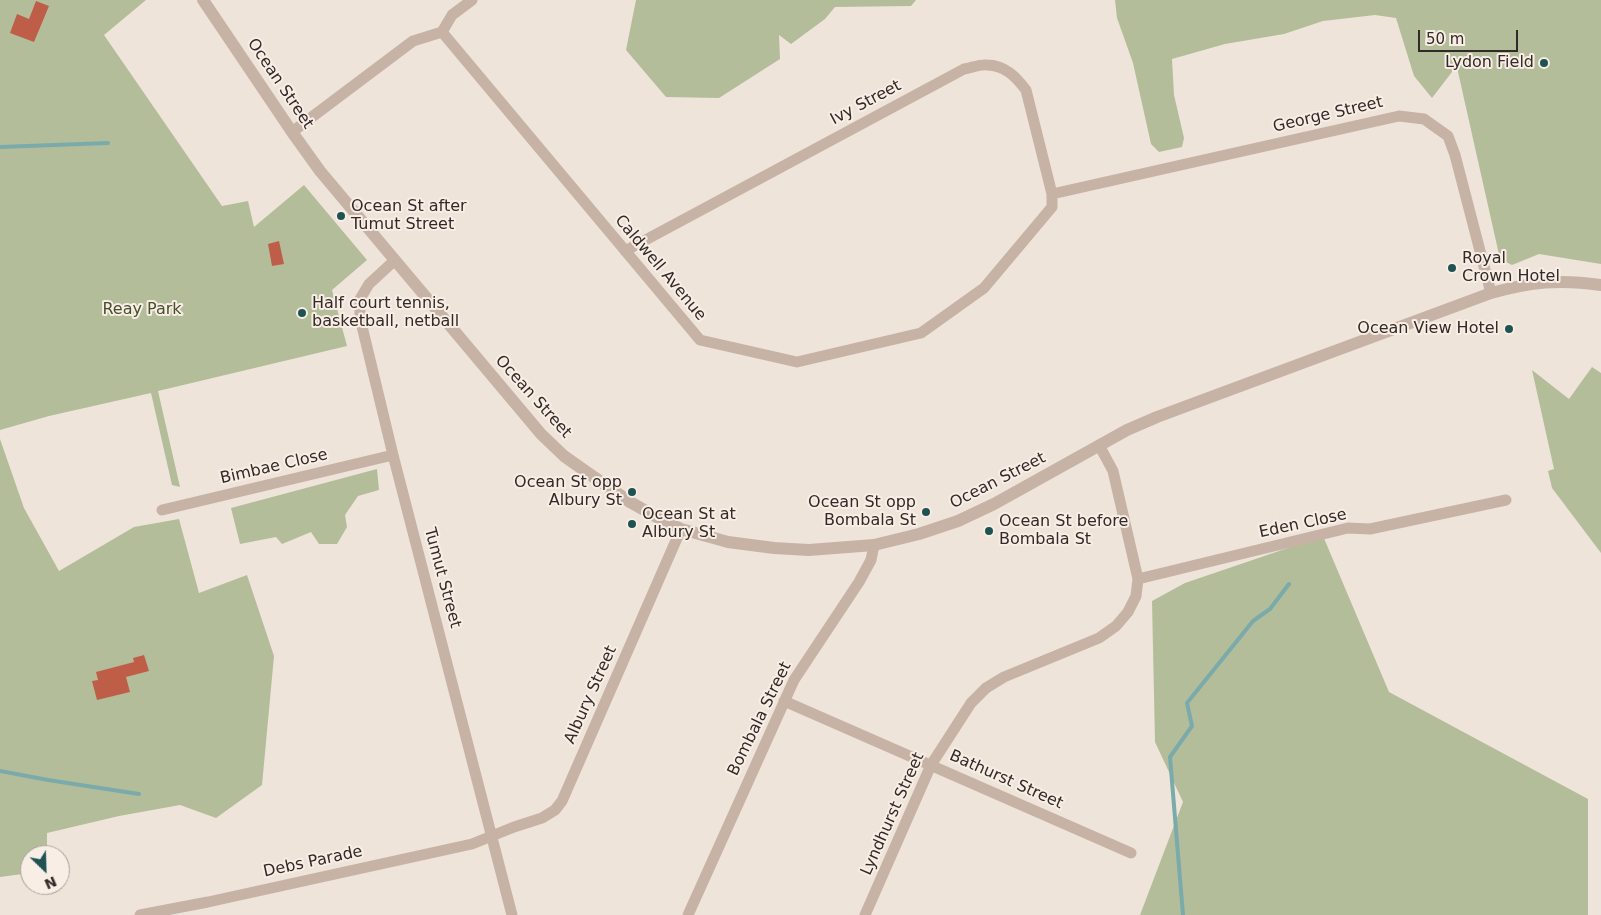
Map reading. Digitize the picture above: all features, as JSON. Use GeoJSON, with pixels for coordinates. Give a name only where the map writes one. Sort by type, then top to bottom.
{"type":"FeatureCollection","features":[{"type":"Feature","properties":{"kind":"street","name":"Ocean Street"},"geometry":{"type":"LineString","coordinates":[[203,0],[320,171],[541,434],[564,456],[630,502],[681,529],[728,542],[809,550],[874,545],[919,534],[958,521],[994,504],[1126,430],[1491,293],[1520,285],[1557,281],[1601,285]]}},
{"type":"Feature","properties":{"kind":"street"},"geometry":{"type":"LineString","coordinates":[[292,132],[413,41],[442,32],[452,15],[472,0]]}},
{"type":"Feature","properties":{"kind":"street","name":"Caldwell Avenue"},"geometry":{"type":"LineString","coordinates":[[442,32],[700,340],[797,362],[921,333],[984,288],[1052,207],[1052,194]]}},
{"type":"Feature","properties":{"kind":"street","name":"Ivy Street"},"geometry":{"type":"LineString","coordinates":[[625,251],[964,69],[987,64],[1004,69],[1016,77],[1026,90],[1052,194]]}},
{"type":"Feature","properties":{"kind":"street","name":"George Street"},"geometry":{"type":"LineString","coordinates":[[1052,194],[1399,116],[1424,119],[1448,136],[1455,155],[1491,293]]}},
{"type":"Feature","properties":{"kind":"street","name":"Tumut Street"},"geometry":{"type":"LineString","coordinates":[[395,260],[369,284],[360,299],[360,318],[393,455],[512,915]]}},
{"type":"Feature","properties":{"kind":"street","name":"Lyndhurst Street"},"geometry":{"type":"LineString","coordinates":[[866,915],[931,765],[971,703],[986,688],[1004,677],[1099,638],[1116,626],[1128,612],[1136,596],[1138,579],[1112,471],[1099,445]]}},
{"type":"Feature","properties":{"kind":"street","name":"Bimbae Close"},"geometry":{"type":"LineString","coordinates":[[162,510],[393,455]]}},
{"type":"Feature","properties":{"kind":"street","name":"Eden Close"},"geometry":{"type":"LineString","coordinates":[[1138,579],[1348,528],[1370,529],[1506,500]]}},
{"type":"Feature","properties":{"kind":"street","name":"Albury Street"},"geometry":{"type":"LineString","coordinates":[[492,837],[514,827],[542,818],[555,810],[562,801],[681,529]]}},
{"type":"Feature","properties":{"kind":"street","name":"Bombala Street"},"geometry":{"type":"LineString","coordinates":[[688,915],[794,680],[859,582],[871,560],[874,545]]}},
{"type":"Feature","properties":{"kind":"street","name":"Bathurst Street"},"geometry":{"type":"LineString","coordinates":[[784,701],[1132,852]]}},
{"type":"Feature","properties":{"kind":"street","name":"Debs Parade"},"geometry":{"type":"LineString","coordinates":[[140,915],[208,902],[472,844],[492,837]]}},
{"type":"Feature","properties":{"kind":"green space","name":"Reay Park"},"geometry":{"type":"Polygon","coordinates":[[[0,0],[146,0],[104,35],[222,206],[248,201],[254,227],[304,185],[367,260],[332,290],[347,346],[158,391],[180,487],[172,485],[151,393],[49,416],[0,430],[0,0]]]}},
{"type":"Feature","properties":{"kind":"green space"},"geometry":{"type":"Polygon","coordinates":[[[636,0],[916,0],[911,6],[835,7],[825,19],[791,44],[779,35],[780,59],[719,98],[666,97],[626,50],[636,0]]]}},
{"type":"Feature","properties":{"kind":"green space"},"geometry":{"type":"Polygon","coordinates":[[[1115,0],[1601,0],[1601,264],[1539,254],[1512,265],[1500,259],[1456,63],[1452,72],[1432,98],[1414,76],[1396,18],[1375,15],[1323,21],[1284,34],[1225,44],[1172,59],[1174,95],[1184,138],[1182,147],[1159,152],[1151,144],[1133,63],[1117,18],[1115,0]]]}},
{"type":"Feature","properties":{"kind":"green space"},"geometry":{"type":"Polygon","coordinates":[[[1592,367],[1601,373],[1601,553],[1552,488],[1548,471],[1554,469],[1532,370],[1569,399],[1592,367]]]}},
{"type":"Feature","properties":{"kind":"green space"},"geometry":{"type":"Polygon","coordinates":[[[0,439],[24,508],[59,571],[134,527],[179,519],[199,593],[247,575],[274,656],[262,785],[216,818],[180,805],[119,816],[47,833],[47,845],[20,845],[20,874],[0,877],[0,439]]]}},
{"type":"Feature","properties":{"kind":"green space"},"geometry":{"type":"Polygon","coordinates":[[[377,469],[379,490],[358,496],[345,515],[347,527],[337,544],[319,544],[311,532],[282,544],[276,537],[240,544],[231,508],[377,469]]]}},
{"type":"Feature","properties":{"kind":"green space"},"geometry":{"type":"Polygon","coordinates":[[[1323,536],[1389,692],[1588,799],[1588,915],[1140,915],[1183,802],[1155,742],[1152,601],[1185,583],[1323,536]]]}},
{"type":"Feature","properties":{"kind":"building"},"geometry":{"type":"Polygon","coordinates":[[[36,1],[49,6],[34,42],[10,33],[17,14],[29,19],[36,1]]]}},
{"type":"Feature","properties":{"kind":"building"},"geometry":{"type":"Polygon","coordinates":[[[279,241],[284,264],[272,266],[268,244],[279,241]]]}},
{"type":"Feature","properties":{"kind":"building"},"geometry":{"type":"Polygon","coordinates":[[[144,655],[149,671],[126,677],[130,692],[97,700],[92,681],[98,680],[96,672],[134,662],[133,658],[144,655]]]}},
{"type":"Feature","properties":{"kind":"waterway"},"geometry":{"type":"LineString","coordinates":[[0,147],[108,143]]}},
{"type":"Feature","properties":{"kind":"waterway"},"geometry":{"type":"LineString","coordinates":[[1183,915],[1170,757],[1192,726],[1187,703],[1253,621],[1270,609],[1289,584]]}},
{"type":"Feature","properties":{"kind":"waterway"},"geometry":{"type":"LineString","coordinates":[[0,771],[139,794]]}},
{"type":"Feature","properties":{"kind":"place","name":"Lydon Field"},"geometry":{"type":"Point","coordinates":[1544,63]}},
{"type":"Feature","properties":{"kind":"place","name":"Ocean St after Tumut Street"},"geometry":{"type":"Point","coordinates":[341,216]}},
{"type":"Feature","properties":{"kind":"place","name":"Royal Crown Hotel"},"geometry":{"type":"Point","coordinates":[1452,268]}},
{"type":"Feature","properties":{"kind":"place","name":"Half court tennis, basketball, netball"},"geometry":{"type":"Point","coordinates":[302,313]}},
{"type":"Feature","properties":{"kind":"place","name":"Ocean View Hotel"},"geometry":{"type":"Point","coordinates":[1509,329]}},
{"type":"Feature","properties":{"kind":"place","name":"Ocean St opp Albury St"},"geometry":{"type":"Point","coordinates":[632,492]}},
{"type":"Feature","properties":{"kind":"place","name":"Ocean St opp Bombala St"},"geometry":{"type":"Point","coordinates":[926,512]}},
{"type":"Feature","properties":{"kind":"place","name":"Ocean St at Albury St"},"geometry":{"type":"Point","coordinates":[632,524]}},
{"type":"Feature","properties":{"kind":"place","name":"Ocean St before Bombala St"},"geometry":{"type":"Point","coordinates":[989,531]}}]}
